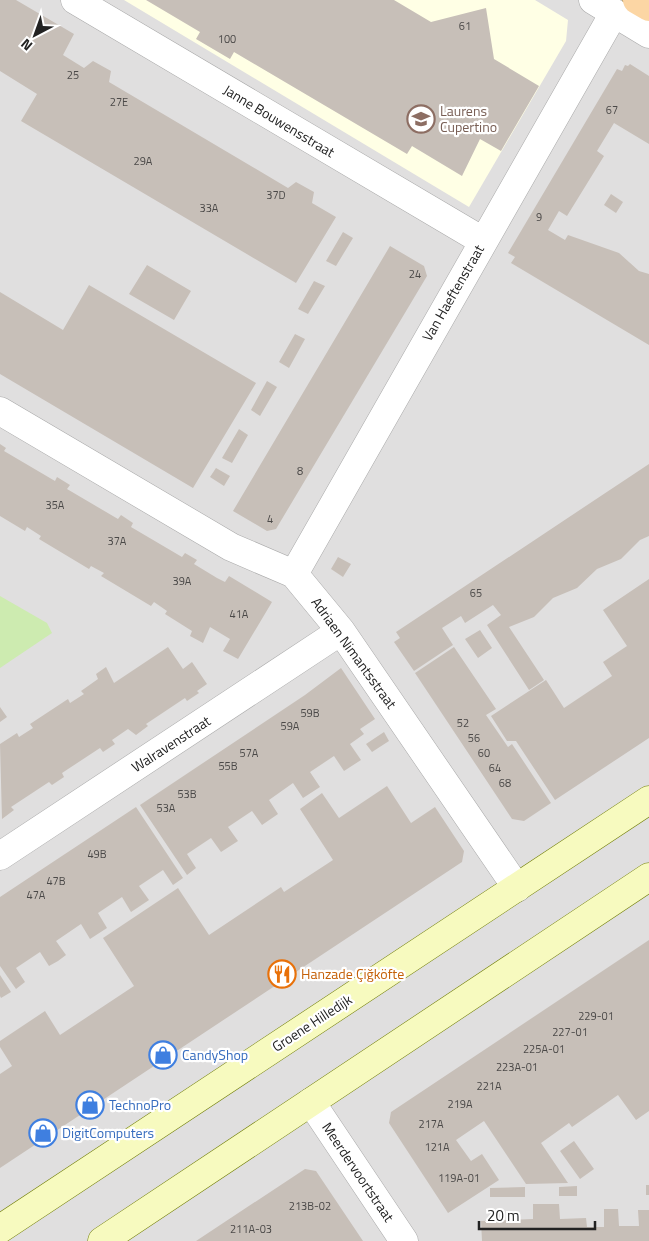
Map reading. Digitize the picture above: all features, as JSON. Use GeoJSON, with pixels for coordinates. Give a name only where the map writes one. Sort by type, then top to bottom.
{"type":"FeatureCollection","features":[{"type":"Feature","properties":{"kind":"main road"},"geometry":{"type":"LineString","coordinates":[[615,4],[649,7]]}},
{"type":"Feature","properties":{"kind":"street","name":"Janne Bouwensstraat"},"geometry":{"type":"LineString","coordinates":[[75,0],[483,241]]}},
{"type":"Feature","properties":{"kind":"street","name":"Van Haeftenstraat"},"geometry":{"type":"LineString","coordinates":[[294,574],[615,4]]}},
{"type":"Feature","properties":{"kind":"street"},"geometry":{"type":"LineString","coordinates":[[615,4],[649,34]]}},
{"type":"Feature","properties":{"kind":"street","name":"Adriaen Nimantsstraat"},"geometry":{"type":"LineString","coordinates":[[0,411],[231,547],[294,574],[341,631],[517,888]]}},
{"type":"Feature","properties":{"kind":"street","name":"Walravenstraat"},"geometry":{"type":"LineString","coordinates":[[0,856],[341,631]]}},
{"type":"Feature","properties":{"kind":"street","name":"Groene Hilledijk"},"geometry":{"type":"LineString","coordinates":[[0,1229],[649,800]]}},
{"type":"Feature","properties":{"kind":"street"},"geometry":{"type":"LineString","coordinates":[[102,1241],[649,877]]}},
{"type":"Feature","properties":{"kind":"street","name":"Meerdervoortstraat"},"geometry":{"type":"LineString","coordinates":[[311,1102],[404,1241]]}},
{"type":"Feature","properties":{"kind":"shaded area"},"geometry":{"type":"Polygon","coordinates":[[[0,0],[597,0],[649,30],[649,1241],[0,1241],[0,0]]]}},
{"type":"Feature","properties":{"kind":"shaded area","name":"Laurens Cupertino"},"geometry":{"type":"Polygon","coordinates":[[[124,0],[535,0],[568,20],[566,41],[469,207],[124,0]]]}},
{"type":"Feature","properties":{"kind":"green space"},"geometry":{"type":"Polygon","coordinates":[[[0,596],[47,623],[52,633],[0,668],[0,596]]]}},
{"type":"Feature","properties":{"kind":"building"},"geometry":{"type":"Polygon","coordinates":[[[0,0],[16,0],[74,34],[63,55],[84,68],[93,61],[111,71],[109,82],[288,188],[296,182],[314,192],[312,203],[336,217],[296,283],[21,121],[37,94],[0,71],[0,0]]]}},
{"type":"Feature","properties":{"kind":"building","name":"Laurens Cupertino"},"geometry":{"type":"Polygon","coordinates":[[[146,0],[394,0],[431,22],[486,8],[494,59],[539,86],[501,151],[480,139],[462,176],[412,146],[407,154],[234,52],[230,59],[196,39],[200,32],[146,0]]]}},
{"type":"Feature","properties":{"kind":"building"},"geometry":{"type":"Polygon","coordinates":[[[630,64],[649,76],[649,144],[614,123],[597,151],[604,156],[567,216],[559,211],[548,230],[565,240],[568,235],[619,253],[639,271],[649,274],[649,345],[511,263],[515,257],[508,253],[617,69],[622,71],[625,65],[628,66],[630,64]]]}},
{"type":"Feature","properties":{"kind":"building"},"geometry":{"type":"Polygon","coordinates":[[[611,194],[623,202],[616,213],[604,205],[611,194]]]}},
{"type":"Feature","properties":{"kind":"building"},"geometry":{"type":"Polygon","coordinates":[[[343,232],[353,238],[336,266],[326,261],[343,232]]]}},
{"type":"Feature","properties":{"kind":"building"},"geometry":{"type":"Polygon","coordinates":[[[390,246],[424,266],[427,276],[276,529],[267,531],[233,511],[390,246]]]}},
{"type":"Feature","properties":{"kind":"building"},"geometry":{"type":"Polygon","coordinates":[[[147,265],[191,291],[174,320],[129,294],[147,265]]]}},
{"type":"Feature","properties":{"kind":"building"},"geometry":{"type":"Polygon","coordinates":[[[314,281],[325,286],[308,314],[298,309],[314,281]]]}},
{"type":"Feature","properties":{"kind":"building"},"geometry":{"type":"Polygon","coordinates":[[[89,285],[256,383],[193,488],[0,374],[0,292],[63,330],[89,285]]]}},
{"type":"Feature","properties":{"kind":"building"},"geometry":{"type":"Polygon","coordinates":[[[295,334],[305,339],[289,368],[279,362],[295,334]]]}},
{"type":"Feature","properties":{"kind":"building"},"geometry":{"type":"Polygon","coordinates":[[[267,381],[277,387],[260,416],[251,410],[267,381]]]}},
{"type":"Feature","properties":{"kind":"building"},"geometry":{"type":"Polygon","coordinates":[[[239,429],[248,435],[232,463],[222,458],[239,429]]]}},
{"type":"Feature","properties":{"kind":"building"},"geometry":{"type":"Polygon","coordinates":[[[0,444],[6,448],[4,451],[55,481],[57,477],[70,485],[67,489],[118,519],[121,515],[133,523],[131,527],[182,557],[185,553],[197,560],[194,564],[217,578],[225,582],[229,576],[272,602],[238,659],[223,651],[230,639],[210,627],[203,643],[190,636],[192,631],[165,614],[167,611],[154,602],[151,606],[101,576],[104,573],[91,566],[89,569],[39,539],[41,536],[27,527],[25,531],[0,516],[0,444]]]}},
{"type":"Feature","properties":{"kind":"building"},"geometry":{"type":"Polygon","coordinates":[[[649,464],[649,536],[640,540],[621,559],[597,569],[577,588],[553,598],[534,617],[509,627],[544,680],[529,690],[487,625],[501,615],[493,605],[465,623],[461,616],[442,628],[453,645],[414,671],[394,642],[400,638],[396,632],[649,464]]]}},
{"type":"Feature","properties":{"kind":"building"},"geometry":{"type":"Polygon","coordinates":[[[216,468],[230,476],[224,486],[210,477],[216,468]]]}},
{"type":"Feature","properties":{"kind":"building"},"geometry":{"type":"Polygon","coordinates":[[[338,557],[351,564],[343,577],[331,569],[338,557]]]}},
{"type":"Feature","properties":{"kind":"building"},"geometry":{"type":"Polygon","coordinates":[[[649,579],[649,738],[555,800],[516,741],[507,741],[491,716],[546,680],[564,708],[612,676],[603,662],[627,646],[603,610],[649,579]]]}},
{"type":"Feature","properties":{"kind":"building"},"geometry":{"type":"Polygon","coordinates":[[[480,630],[492,648],[478,658],[465,639],[480,630]]]}},
{"type":"Feature","properties":{"kind":"building"},"geometry":{"type":"Polygon","coordinates":[[[168,647],[183,669],[192,662],[207,684],[197,691],[199,693],[187,701],[185,698],[146,724],[148,726],[136,735],[128,729],[112,740],[115,744],[103,752],[100,748],[62,773],[64,777],[52,785],[49,782],[11,807],[14,810],[2,819],[0,744],[17,733],[19,737],[33,728],[30,724],[68,699],[70,703],[84,694],[81,691],[98,679],[96,674],[106,667],[114,683],[168,647]]]}},
{"type":"Feature","properties":{"kind":"building"},"geometry":{"type":"Polygon","coordinates":[[[454,647],[496,709],[486,715],[508,747],[512,744],[551,803],[524,821],[512,819],[415,673],[454,647]]]}},
{"type":"Feature","properties":{"kind":"building"},"geometry":{"type":"Polygon","coordinates":[[[341,668],[375,719],[360,729],[364,734],[350,744],[361,760],[344,771],[334,756],[310,772],[320,787],[303,798],[293,783],[269,800],[278,814],[262,825],[252,811],[228,827],[238,841],[221,852],[211,838],[187,854],[196,868],[187,875],[140,805],[305,695],[341,668]]]}},
{"type":"Feature","properties":{"kind":"building"},"geometry":{"type":"Polygon","coordinates":[[[0,707],[7,717],[0,722],[0,707]]]}},
{"type":"Feature","properties":{"kind":"building"},"geometry":{"type":"Polygon","coordinates":[[[384,732],[389,741],[372,752],[366,744],[384,732]]]}},
{"type":"Feature","properties":{"kind":"building"},"geometry":{"type":"Polygon","coordinates":[[[387,786],[411,823],[435,807],[464,851],[462,862],[0,1168],[0,1074],[12,1066],[0,1047],[0,1041],[45,1011],[60,1035],[134,986],[103,938],[178,888],[209,935],[281,887],[284,892],[333,860],[300,809],[322,793],[339,818],[387,786]]]}},
{"type":"Feature","properties":{"kind":"building"},"geometry":{"type":"Polygon","coordinates":[[[136,807],[183,878],[173,885],[163,870],[139,886],[149,900],[131,912],[122,897],[98,913],[107,928],[90,939],[81,924],[56,941],[66,955],[58,961],[49,966],[40,952],[16,968],[25,982],[16,989],[0,966],[0,897],[136,807]]]}},
{"type":"Feature","properties":{"kind":"building"},"geometry":{"type":"Polygon","coordinates":[[[649,940],[649,1111],[636,1120],[618,1095],[572,1127],[569,1123],[541,1143],[568,1183],[526,1184],[484,1121],[456,1140],[471,1161],[482,1154],[499,1180],[448,1213],[389,1123],[391,1112],[649,940]]]}},
{"type":"Feature","properties":{"kind":"building"},"geometry":{"type":"Polygon","coordinates":[[[0,975],[11,992],[1,998],[0,996],[0,975]]]}},
{"type":"Feature","properties":{"kind":"building"},"geometry":{"type":"Polygon","coordinates":[[[574,1141],[594,1169],[580,1179],[560,1151],[574,1141]]]}},
{"type":"Feature","properties":{"kind":"building"},"geometry":{"type":"Polygon","coordinates":[[[305,1169],[316,1171],[363,1241],[196,1241],[305,1169]]]}},
{"type":"Feature","properties":{"kind":"building"},"geometry":{"type":"Polygon","coordinates":[[[646,1185],[649,1185],[649,1195],[646,1195],[646,1185]]]}},
{"type":"Feature","properties":{"kind":"building"},"geometry":{"type":"Polygon","coordinates":[[[577,1186],[577,1196],[559,1196],[559,1187],[577,1186]]]}},
{"type":"Feature","properties":{"kind":"building"},"geometry":{"type":"Polygon","coordinates":[[[525,1187],[525,1197],[490,1197],[490,1188],[525,1187]]]}},
{"type":"Feature","properties":{"kind":"building"},"geometry":{"type":"Polygon","coordinates":[[[533,1204],[559,1204],[560,1219],[586,1218],[587,1227],[604,1227],[604,1209],[618,1209],[619,1226],[639,1226],[638,1210],[649,1210],[649,1241],[482,1241],[481,1221],[533,1219],[533,1204]]]}},
{"type":"Feature","properties":{"kind":"place","name":"Laurens Cupertino"},"geometry":{"type":"Point","coordinates":[421,119]}},
{"type":"Feature","properties":{"kind":"place","name":"Hanzade Çiğköfte"},"geometry":{"type":"Point","coordinates":[282,974]}},
{"type":"Feature","properties":{"kind":"place","name":"CandyShop"},"geometry":{"type":"Point","coordinates":[163,1055]}},
{"type":"Feature","properties":{"kind":"place","name":"TechnoPro"},"geometry":{"type":"Point","coordinates":[90,1105]}},
{"type":"Feature","properties":{"kind":"place","name":"DigitComputers"},"geometry":{"type":"Point","coordinates":[43,1133]}}]}
